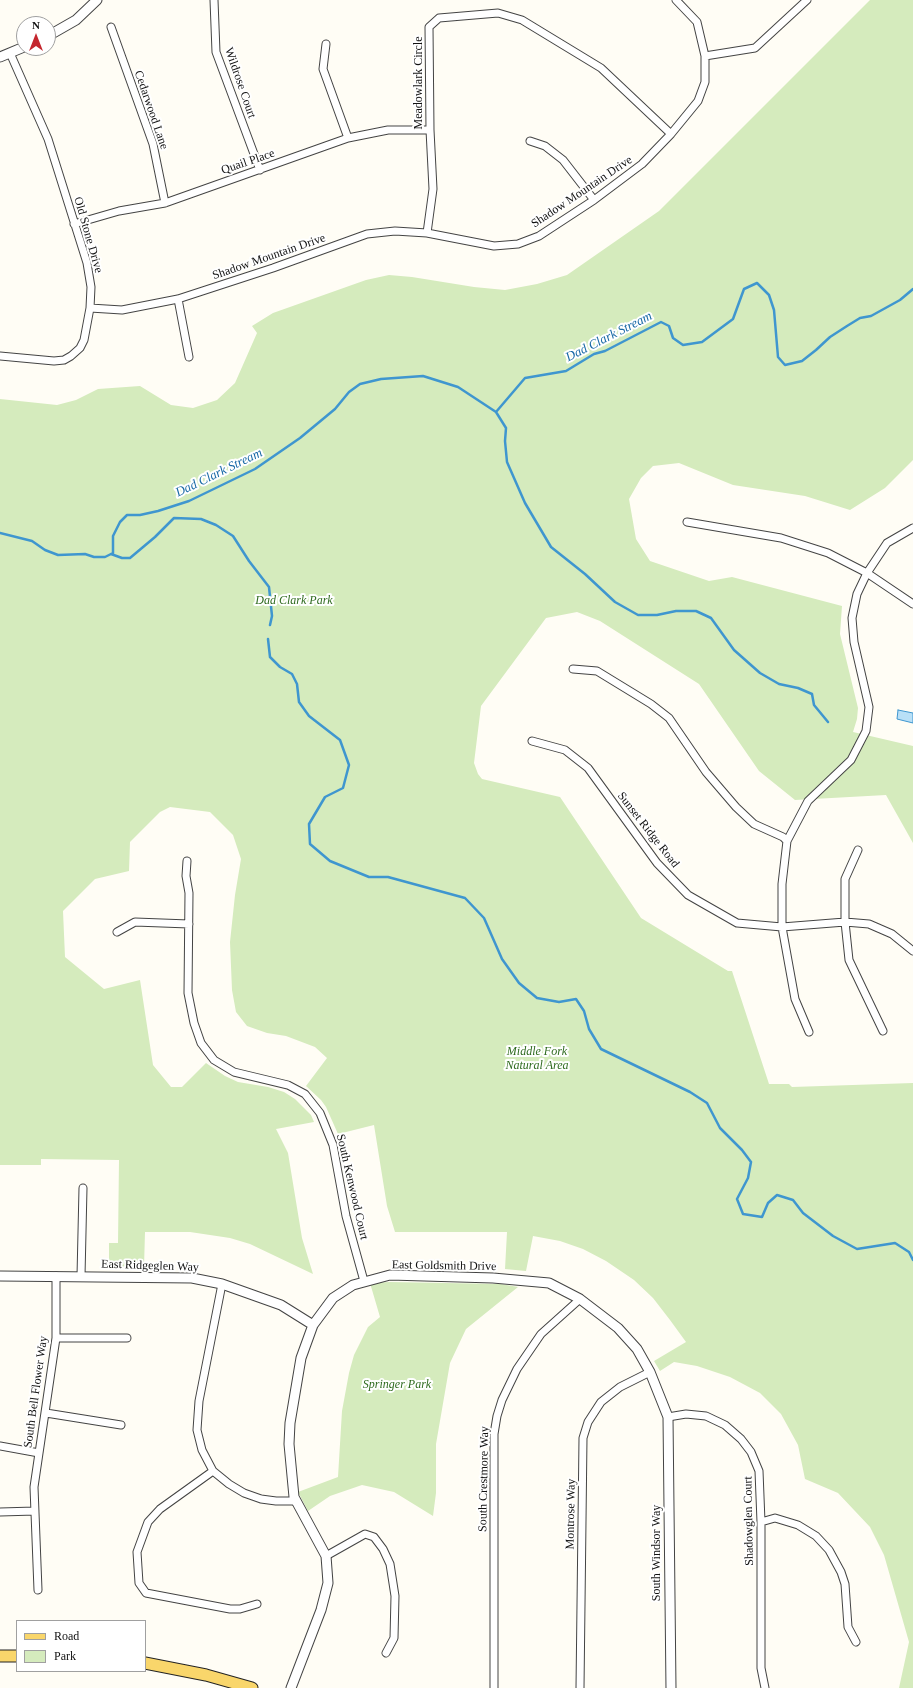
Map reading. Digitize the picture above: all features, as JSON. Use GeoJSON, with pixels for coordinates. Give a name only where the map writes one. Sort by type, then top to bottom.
{"type":"FeatureCollection","features":[{"type":"Feature","properties":{"kind":"main road"},"geometry":{"type":"LineString","coordinates":[[0,1656],[16,1656]]}},
{"type":"Feature","properties":{"kind":"main road"},"geometry":{"type":"LineString","coordinates":[[146,1664],[206,1675],[252,1688]]}},
{"type":"Feature","properties":{"kind":"street"},"geometry":{"type":"LineString","coordinates":[[56,31],[76,20],[97,0]]}},
{"type":"Feature","properties":{"kind":"street","name":"Wildrose Court"},"geometry":{"type":"LineString","coordinates":[[214,0],[216,52],[260,170]]}},
{"type":"Feature","properties":{"kind":"street","name":"Shadow Mountain Drive"},"geometry":{"type":"LineString","coordinates":[[90,308],[122,310],[178,298],[273,268],[367,234],[395,231],[427,234],[494,246],[518,244],[539,236],[594,200],[642,164],[671,134],[698,101],[705,82],[705,56],[697,22],[676,0]]}},
{"type":"Feature","properties":{"kind":"street"},"geometry":{"type":"LineString","coordinates":[[705,56],[755,48],[807,0]]}},
{"type":"Feature","properties":{"kind":"street","name":"Meadowlark Circle"},"geometry":{"type":"LineString","coordinates":[[427,234],[433,189],[430,130],[429,27],[439,18],[498,13],[522,20],[602,68],[671,134]]}},
{"type":"Feature","properties":{"kind":"street","name":"Cedarwood Lane"},"geometry":{"type":"LineString","coordinates":[[111,27],[153,144],[165,202]]}},
{"type":"Feature","properties":{"kind":"street"},"geometry":{"type":"LineString","coordinates":[[326,44],[323,69],[348,138]]}},
{"type":"Feature","properties":{"kind":"street"},"geometry":{"type":"LineString","coordinates":[[0,57],[16,50]]}},
{"type":"Feature","properties":{"kind":"street","name":"Old Stone Drive"},"geometry":{"type":"LineString","coordinates":[[0,356],[44,362],[64,360],[80,348],[84,340],[90,308],[90,276],[48,139],[10,53]]}},
{"type":"Feature","properties":{"kind":"street","name":"Quail Place"},"geometry":{"type":"LineString","coordinates":[[74,224],[119,211],[165,202],[348,138],[388,130],[430,130]]}},
{"type":"Feature","properties":{"kind":"street"},"geometry":{"type":"LineString","coordinates":[[530,141],[545,146],[563,160],[594,200]]}},
{"type":"Feature","properties":{"kind":"street"},"geometry":{"type":"LineString","coordinates":[[178,298],[189,357]]}},
{"type":"Feature","properties":{"kind":"street"},"geometry":{"type":"LineString","coordinates":[[687,522],[781,538],[828,553],[867,573],[913,604]]}},
{"type":"Feature","properties":{"kind":"street"},"geometry":{"type":"LineString","coordinates":[[809,1032],[795,999],[782,927],[782,884],[787,841],[808,801],[851,760],[866,731],[869,707],[854,642],[852,618],[857,594],[867,573],[887,543],[913,528]]}},
{"type":"Feature","properties":{"kind":"street"},"geometry":{"type":"LineString","coordinates":[[573,669],[597,671],[651,704],[669,718],[706,772],[736,807],[754,824],[783,837],[787,841]]}},
{"type":"Feature","properties":{"kind":"street","name":"Sunset Ridge Road"},"geometry":{"type":"LineString","coordinates":[[532,740],[565,750],[588,768],[657,863],[688,895],[737,923],[782,927],[846,922],[869,924],[892,934],[913,952]]}},
{"type":"Feature","properties":{"kind":"street"},"geometry":{"type":"LineString","coordinates":[[858,850],[846,879],[846,922],[849,960],[883,1031]]}},
{"type":"Feature","properties":{"kind":"street","name":"South Kenwood Court"},"geometry":{"type":"LineString","coordinates":[[187,861],[186,876],[189,893],[188,993],[194,1022],[201,1043],[214,1060],[234,1072],[288,1085],[305,1094],[320,1113],[333,1144],[346,1216],[364,1281]]}},
{"type":"Feature","properties":{"kind":"street"},"geometry":{"type":"LineString","coordinates":[[116,932],[135,922],[189,924]]}},
{"type":"Feature","properties":{"kind":"street"},"geometry":{"type":"LineString","coordinates":[[81,1276],[82,1188]]}},
{"type":"Feature","properties":{"kind":"street","name":"East Goldsmith Drive"},"geometry":{"type":"LineString","coordinates":[[291,1688],[321,1610],[328,1583],[326,1556],[294,1497],[289,1444],[290,1423],[301,1358],[313,1325],[333,1298],[353,1285],[390,1275],[549,1283],[580,1299],[618,1328],[637,1349],[650,1372],[668,1417]]}},
{"type":"Feature","properties":{"kind":"street","name":"East Ridgeglen Way"},"geometry":{"type":"LineString","coordinates":[[0,1276],[192,1278],[222,1284],[281,1305],[313,1325]]}},
{"type":"Feature","properties":{"kind":"street","name":"South Bell Flower Way"},"geometry":{"type":"LineString","coordinates":[[38,1590],[34,1487],[56,1338],[56,1276]]}},
{"type":"Feature","properties":{"kind":"street"},"geometry":{"type":"LineString","coordinates":[[222,1284],[201,1384],[198,1408],[197,1430],[202,1450],[213,1471],[229,1484],[244,1493],[276,1501],[296,1501]]}},
{"type":"Feature","properties":{"kind":"street","name":"South Crestmore Way"},"geometry":{"type":"LineString","coordinates":[[494,1688],[494,1434],[497,1416],[502,1400],[521,1363],[541,1334],[580,1299]]}},
{"type":"Feature","properties":{"kind":"street"},"geometry":{"type":"LineString","coordinates":[[56,1338],[127,1338]]}},
{"type":"Feature","properties":{"kind":"street","name":"Montrose Way"},"geometry":{"type":"LineString","coordinates":[[580,1688],[583,1438],[588,1422],[601,1402],[620,1386],[650,1372]]}},
{"type":"Feature","properties":{"kind":"street"},"geometry":{"type":"LineString","coordinates":[[46,1413],[121,1425]]}},
{"type":"Feature","properties":{"kind":"street","name":"Shadowglen Court"},"geometry":{"type":"LineString","coordinates":[[668,1417],[686,1414],[706,1416],[725,1425],[741,1439],[751,1452],[759,1471],[761,1522],[761,1668],[765,1688]]}},
{"type":"Feature","properties":{"kind":"street","name":"South Windsor Way"},"geometry":{"type":"LineString","coordinates":[[668,1417],[671,1688]]}},
{"type":"Feature","properties":{"kind":"street"},"geometry":{"type":"LineString","coordinates":[[0,1446],[39,1453]]}},
{"type":"Feature","properties":{"kind":"street"},"geometry":{"type":"LineString","coordinates":[[213,1471],[160,1509],[148,1522],[137,1552],[139,1583],[146,1593],[230,1609],[240,1609],[257,1604]]}},
{"type":"Feature","properties":{"kind":"street"},"geometry":{"type":"LineString","coordinates":[[0,1512],[35,1511]]}},
{"type":"Feature","properties":{"kind":"street"},"geometry":{"type":"LineString","coordinates":[[761,1522],[775,1518],[798,1525],[816,1536],[829,1550],[841,1572],[845,1584],[848,1627],[856,1642]]}},
{"type":"Feature","properties":{"kind":"street"},"geometry":{"type":"LineString","coordinates":[[326,1556],[366,1534],[374,1537],[383,1549],[390,1564],[395,1596],[394,1638],[386,1653]]}},
{"type":"Feature","properties":{"kind":"green space","name":"Dad Clark Park"},"geometry":{"type":"Polygon","coordinates":[[[870,0],[913,0],[913,460],[885,488],[850,510],[805,496],[733,485],[679,463],[653,466],[641,478],[629,499],[636,539],[650,561],[709,581],[732,577],[842,606],[840,634],[858,708],[857,719],[853,732],[913,746],[913,843],[886,795],[795,800],[759,771],[699,684],[600,621],[577,612],[546,618],[481,706],[474,763],[478,774],[482,779],[560,797],[641,918],[728,971],[732,971],[769,1084],[789,1084],[792,1087],[913,1083],[913,1688],[899,1688],[909,1642],[884,1555],[870,1527],[838,1493],[805,1479],[798,1445],[781,1414],[760,1393],[730,1377],[697,1366],[674,1362],[660,1371],[654,1361],[686,1342],[653,1298],[634,1280],[606,1261],[583,1249],[560,1241],[533,1236],[526,1271],[505,1269],[507,1232],[395,1232],[387,1206],[374,1125],[338,1134],[326,1107],[321,1100],[306,1086],[327,1058],[315,1047],[286,1036],[267,1033],[247,1026],[236,1012],[232,990],[230,942],[235,895],[241,859],[233,835],[210,812],[170,807],[160,812],[130,842],[129,871],[95,879],[63,911],[65,957],[104,989],[140,980],[153,1065],[171,1087],[182,1087],[206,1063],[225,1076],[238,1082],[268,1087],[284,1092],[295,1099],[311,1115],[314,1122],[276,1129],[288,1153],[302,1238],[313,1274],[250,1244],[230,1238],[190,1232],[145,1232],[144,1267],[109,1267],[109,1243],[118,1243],[119,1160],[41,1159],[41,1165],[0,1165],[0,399],[57,405],[76,400],[98,389],[140,386],[171,405],[193,408],[217,400],[235,383],[257,333],[252,326],[273,313],[366,280],[389,275],[505,290],[537,284],[567,275],[659,211],[870,0]]]}},
{"type":"Feature","properties":{"kind":"green space","name":"Springer Park"},"geometry":{"type":"Polygon","coordinates":[[[370,1283],[501,1284],[518,1287],[466,1329],[450,1363],[436,1444],[436,1493],[433,1516],[394,1492],[362,1485],[330,1496],[308,1511],[298,1492],[338,1477],[342,1411],[349,1373],[354,1355],[368,1327],[380,1317],[370,1283]]]}},
{"type":"Feature","properties":{"kind":"water"},"geometry":{"type":"Polygon","coordinates":[[[898,710],[913,713],[913,723],[897,719],[898,710]]]}},
{"type":"Feature","properties":{"kind":"waterway","name":"Dad Clark Stream"},"geometry":{"type":"LineString","coordinates":[[0,533],[32,541],[45,550],[58,555],[85,554],[94,557],[105,557],[113,553],[113,536],[120,522],[127,515],[140,515],[158,511],[189,501],[255,469],[300,438],[335,409],[349,392],[360,384],[381,379],[423,376],[458,387],[496,412],[525,378],[566,371],[594,354],[605,351],[661,322],[669,326],[673,338],[683,345],[702,342],[733,319],[744,289],[757,283],[769,295],[774,310],[778,357],[785,365],[802,361],[830,337],[860,318],[871,316],[900,300],[913,289]]}},
{"type":"Feature","properties":{"kind":"waterway"},"geometry":{"type":"LineString","coordinates":[[496,412],[506,428],[505,441],[507,462],[525,503],[551,547],[585,574],[615,602],[638,615],[657,615],[676,611],[696,611],[711,618],[734,650],[760,673],[779,684],[798,688],[812,694],[814,705],[828,722]]}},
{"type":"Feature","properties":{"kind":"waterway"},"geometry":{"type":"LineString","coordinates":[[111,554],[122,558],[130,558],[155,537],[174,518],[201,519],[216,525],[233,536],[249,561],[269,587],[272,616],[270,625]]}},
{"type":"Feature","properties":{"kind":"waterway"},"geometry":{"type":"LineString","coordinates":[[268,639],[270,657],[280,667],[292,674],[297,684],[299,702],[309,716],[340,740],[349,765],[343,788],[325,797],[309,824],[310,844],[330,861],[369,877],[388,877],[465,898],[484,918],[502,959],[519,983],[537,998],[559,1002],[576,999],[584,1011],[589,1029],[601,1049],[690,1092],[707,1103],[720,1128],[742,1150],[751,1162],[748,1178],[737,1199],[743,1214],[762,1217],[768,1203],[777,1195],[793,1200],[803,1213],[833,1236],[857,1249],[895,1243],[909,1252],[913,1260]]}},
{"type":"Feature","properties":{"kind":"park label","name":"Middle Fork Natural Area"},"geometry":{"type":"Point","coordinates":[537,1059]}}]}
